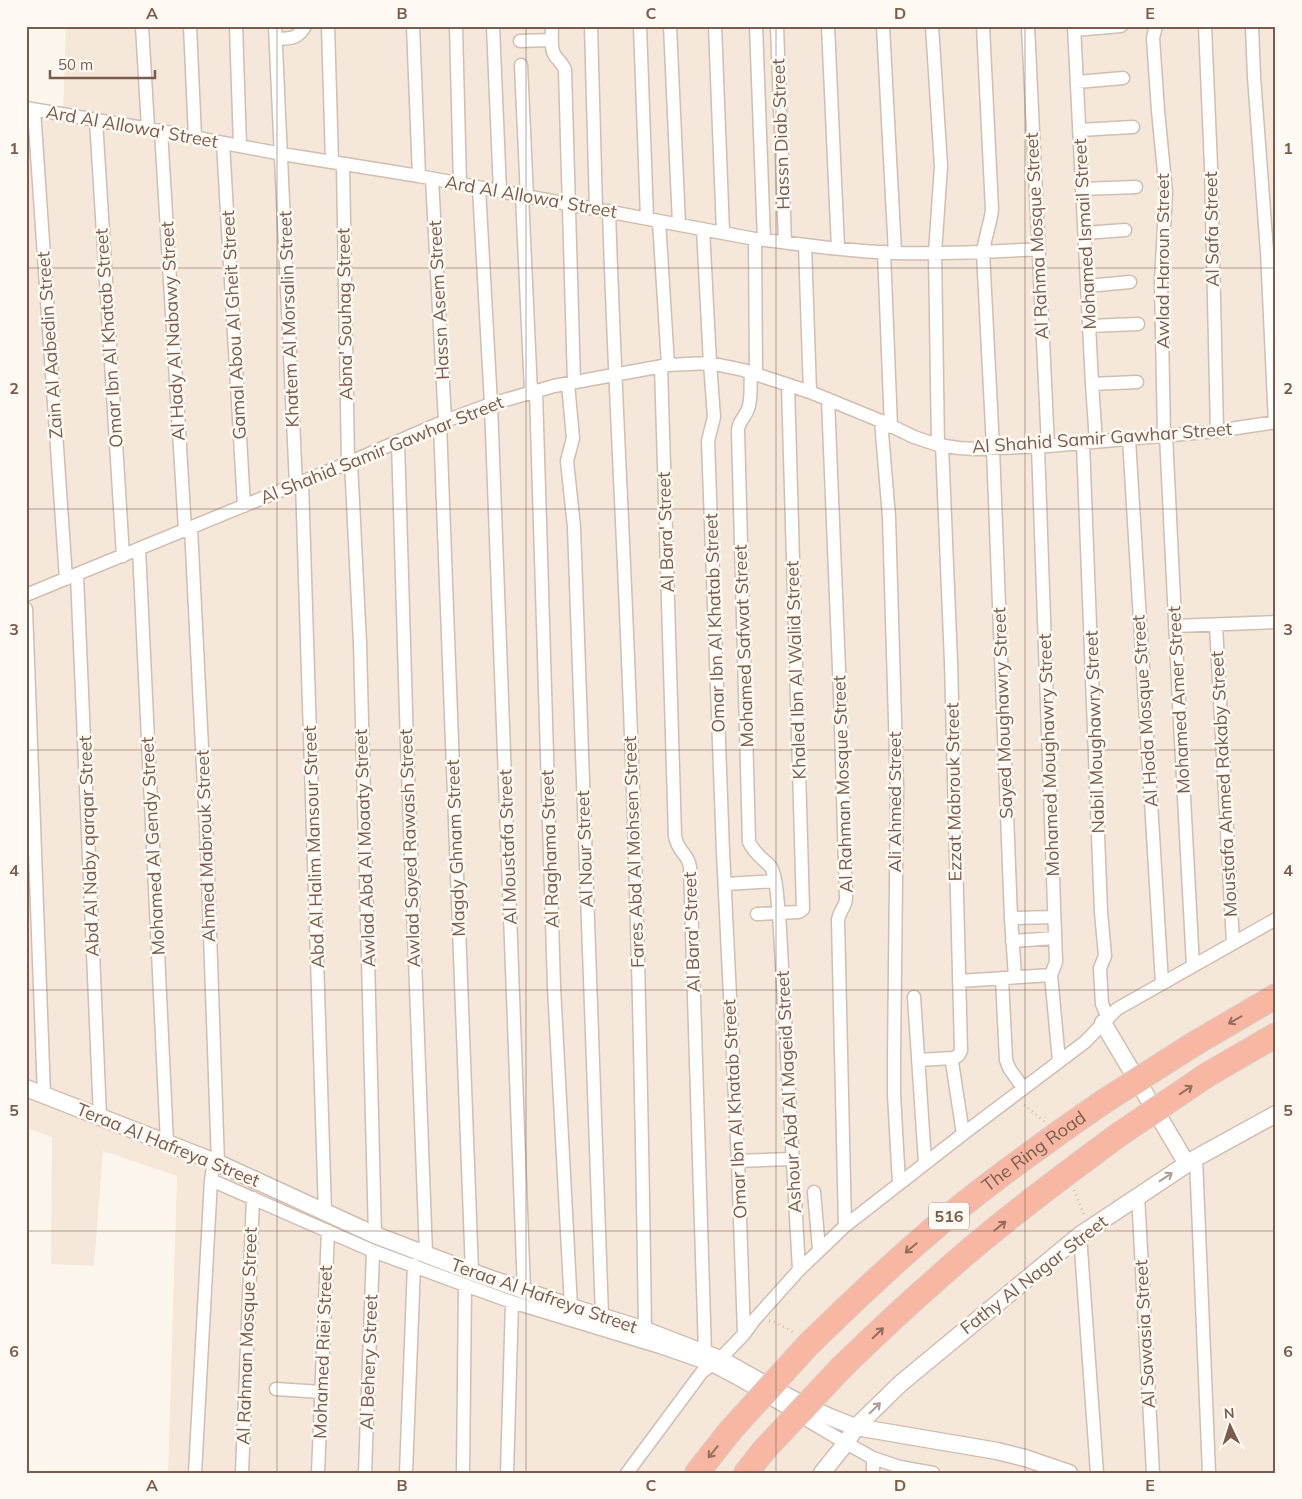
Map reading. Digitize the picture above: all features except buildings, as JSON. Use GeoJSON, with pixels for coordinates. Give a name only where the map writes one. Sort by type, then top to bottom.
{"type":"FeatureCollection","features":[{"type":"Feature","properties":{"kind":"highway","name":"The Ring Road"},"geometry":{"type":"LineString","coordinates":[[697,1473],[730,1431],[808,1346],[854,1300],[936,1227],[1000,1175],[1103,1102],[1194,1044],[1276,996]]}},
{"type":"Feature","properties":{"kind":"highway","name":"The Ring Road"},"geometry":{"type":"LineString","coordinates":[[746,1473],[764,1450],[842,1367],[937,1278],[1021,1208],[1117,1136],[1207,1076],[1276,1035]]}},
{"type":"Feature","properties":{"kind":"street"},"geometry":{"type":"LineString","coordinates":[[142,26],[148,128]]}},
{"type":"Feature","properties":{"kind":"street"},"geometry":{"type":"LineString","coordinates":[[190,26],[195,138]]}},
{"type":"Feature","properties":{"kind":"street"},"geometry":{"type":"LineString","coordinates":[[236,26],[240,146]]}},
{"type":"Feature","properties":{"kind":"street"},"geometry":{"type":"LineString","coordinates":[[275,33],[295,38],[306,26]]}},
{"type":"Feature","properties":{"kind":"street","name":"Abna' Souhag Street"},"geometry":{"type":"LineString","coordinates":[[328,26],[337,163],[350,463]]}},
{"type":"Feature","properties":{"kind":"street"},"geometry":{"type":"LineString","coordinates":[[413,26],[419,176]]}},
{"type":"Feature","properties":{"kind":"street"},"geometry":{"type":"LineString","coordinates":[[456,26],[460,184]]}},
{"type":"Feature","properties":{"kind":"street"},"geometry":{"type":"LineString","coordinates":[[494,26],[500,192]]}},
{"type":"Feature","properties":{"kind":"street"},"geometry":{"type":"LineString","coordinates":[[520,41],[552,40],[552,26]]}},
{"type":"Feature","properties":{"kind":"street","name":"Fares Abd Al Mohsen Street"},"geometry":{"type":"LineString","coordinates":[[591,26],[614,375],[629,694],[641,1065],[645,1330]]}},
{"type":"Feature","properties":{"kind":"street","name":"Al Bara' Street"},"geometry":{"type":"LineString","coordinates":[[640,26],[664,365],[676,836],[678,847],[686,856],[690,867],[712,1359]]}},
{"type":"Feature","properties":{"kind":"street"},"geometry":{"type":"LineString","coordinates":[[670,26],[679,224]]}},
{"type":"Feature","properties":{"kind":"street"},"geometry":{"type":"LineString","coordinates":[[715,26],[723,232]]}},
{"type":"Feature","properties":{"kind":"street","name":"Mohamed Safwat Street"},"geometry":{"type":"LineString","coordinates":[[756,26],[760,239],[754,374],[749,407],[740,420],[738,431],[749,842],[753,850],[770,867],[775,881],[779,913]]}},
{"type":"Feature","properties":{"kind":"street","name":"Hassn Diab Street"},"geometry":{"type":"LineString","coordinates":[[777,26],[785,242]]}},
{"type":"Feature","properties":{"kind":"street"},"geometry":{"type":"LineString","coordinates":[[828,26],[838,248]]}},
{"type":"Feature","properties":{"kind":"street","name":"Ali Ahmed Street"},"geometry":{"type":"LineString","coordinates":[[883,26],[889,253],[886,424],[897,788],[894,1104],[899,1183]]}},
{"type":"Feature","properties":{"kind":"street","name":"Ezzat Mabrouk Street"},"geometry":{"type":"LineString","coordinates":[[932,26],[941,166],[935,253],[940,445],[951,662],[961,1051],[960,1054],[953,1058],[952,1062],[963,1134]]}},
{"type":"Feature","properties":{"kind":"street","name":"Sayed Moughawry Street"},"geometry":{"type":"LineString","coordinates":[[983,26],[992,210],[991,219],[984,238],[984,252],[1012,941],[1008,977],[1006,1060],[1009,1068],[1023,1088]]}},
{"type":"Feature","properties":{"kind":"street","name":"Al Rahma Mosque Street"},"geometry":{"type":"LineString","coordinates":[[1028,26],[1038,249],[1043,446]]}},
{"type":"Feature","properties":{"kind":"street"},"geometry":{"type":"LineString","coordinates":[[1074,28],[1121,26]]}},
{"type":"Feature","properties":{"kind":"street","name":"Awlad Haroun Street"},"geometry":{"type":"LineString","coordinates":[[1156,26],[1154,38],[1158,111],[1166,192],[1160,281],[1165,436]]}},
{"type":"Feature","properties":{"kind":"street","name":"Al Safa Street"},"geometry":{"type":"LineString","coordinates":[[1205,26],[1216,431]]}},
{"type":"Feature","properties":{"kind":"street"},"geometry":{"type":"LineString","coordinates":[[1252,26],[1254,77],[1267,242],[1276,422]]}},
{"type":"Feature","properties":{"kind":"street","name":"Mohamed Ismail Street"},"geometry":{"type":"LineString","coordinates":[[1074,28],[1096,442]]}},
{"type":"Feature","properties":{"kind":"street","name":"Khatem Al Morsalin Street"},"geometry":{"type":"LineString","coordinates":[[275,33],[299,484]]}},
{"type":"Feature","properties":{"kind":"street","name":"Al Nour Street"},"geometry":{"type":"LineString","coordinates":[[552,40],[554,54],[565,70],[573,429],[572,444],[567,461],[574,527],[602,1316]]}},
{"type":"Feature","properties":{"kind":"street","name":"Al Raghama Street"},"geometry":{"type":"LineString","coordinates":[[521,65],[554,977],[571,1307]]}},
{"type":"Feature","properties":{"kind":"street"},"geometry":{"type":"LineString","coordinates":[[1077,82],[1123,78]]}},
{"type":"Feature","properties":{"kind":"street","name":"Ard Al Allowa' Street"},"geometry":{"type":"LineString","coordinates":[[30,109],[148,128],[282,154],[419,176],[653,220],[805,246],[889,253],[984,252],[1038,249]]}},
{"type":"Feature","properties":{"kind":"street","name":"Zain Al Aabedin Street"},"geometry":{"type":"LineString","coordinates":[[30,109],[71,577]]}},
{"type":"Feature","properties":{"kind":"street","name":"Omar Ibn Al Khatab Street"},"geometry":{"type":"LineString","coordinates":[[96,120],[123,556]]}},
{"type":"Feature","properties":{"kind":"street"},"geometry":{"type":"LineString","coordinates":[[1080,130],[1133,127]]}},
{"type":"Feature","properties":{"kind":"street","name":"Al Hady Al Nabawy Street"},"geometry":{"type":"LineString","coordinates":[[161,131],[188,529]]}},
{"type":"Feature","properties":{"kind":"street","name":"Gamal Abou Al Gheit Street"},"geometry":{"type":"LineString","coordinates":[[223,143],[244,506]]}},
{"type":"Feature","properties":{"kind":"street","name":"Hassn Asem Street"},"geometry":{"type":"LineString","coordinates":[[432,179],[442,422]]}},
{"type":"Feature","properties":{"kind":"street"},"geometry":{"type":"LineString","coordinates":[[1082,189],[1136,187]]}},
{"type":"Feature","properties":{"kind":"street","name":"Al Moustafa Street"},"geometry":{"type":"LineString","coordinates":[[479,188],[491,404],[524,1291]]}},
{"type":"Feature","properties":{"kind":"street","name":"Omar Ibn Al Khatab Street"},"geometry":{"type":"LineString","coordinates":[[703,229],[714,417],[708,441],[744,1334]]}},
{"type":"Feature","properties":{"kind":"street"},"geometry":{"type":"LineString","coordinates":[[1085,233],[1125,230]]}},
{"type":"Feature","properties":{"kind":"street"},"geometry":{"type":"LineString","coordinates":[[805,246],[810,392]]}},
{"type":"Feature","properties":{"kind":"street"},"geometry":{"type":"LineString","coordinates":[[1087,286],[1130,282]]}},
{"type":"Feature","properties":{"kind":"street"},"geometry":{"type":"LineString","coordinates":[[1089,326],[1138,324]]}},
{"type":"Feature","properties":{"kind":"street","name":"Al Shahid Samir Gawhar Street"},"geometry":{"type":"LineString","coordinates":[[26,595],[350,463],[442,422],[491,404],[571,383],[664,365],[710,363],[754,374],[828,399],[914,437],[940,445],[976,449],[1043,446],[1165,436],[1276,422]]}},
{"type":"Feature","properties":{"kind":"street"},"geometry":{"type":"LineString","coordinates":[[1092,384],[1137,382]]}},
{"type":"Feature","properties":{"kind":"street","name":"Khaled Ibn Al Walid Street"},"geometry":{"type":"LineString","coordinates":[[757,914],[801,911],[803,909],[788,385]]}},
{"type":"Feature","properties":{"kind":"street","name":"Al Rahman Mosque Street"},"geometry":{"type":"LineString","coordinates":[[828,399],[846,898],[838,920],[845,1226]]}},
{"type":"Feature","properties":{"kind":"street","name":"Magdy Ghnam Street"},"geometry":{"type":"LineString","coordinates":[[442,422],[468,1279],[463,1473]]}},
{"type":"Feature","properties":{"kind":"street","name":"Mohamed Amer Street"},"geometry":{"type":"LineString","coordinates":[[1165,436],[1193,966]]}},
{"type":"Feature","properties":{"kind":"street","name":"Al Hoda Mosque Street"},"geometry":{"type":"LineString","coordinates":[[1128,439],[1162,983]]}},
{"type":"Feature","properties":{"kind":"street","name":"Awlad Sayed Rawash Street"},"geometry":{"type":"LineString","coordinates":[[398,442],[420,1260],[406,1473]]}},
{"type":"Feature","properties":{"kind":"street","name":"Nabil Moughawry Street"},"geometry":{"type":"LineString","coordinates":[[1083,443],[1101,912],[1105,956],[1100,968],[1105,1020]]}},
{"type":"Feature","properties":{"kind":"street","name":"Mohamed Moughawry Street"},"geometry":{"type":"LineString","coordinates":[[1043,446],[1056,938],[1056,962],[1051,975],[1059,1061]]}},
{"type":"Feature","properties":{"kind":"street","name":"Awlad Abd Al Moaaty Street"},"geometry":{"type":"LineString","coordinates":[[350,463],[360,643],[374,1243]]}},
{"type":"Feature","properties":{"kind":"street","name":"Abd Al Halim Mansour Street"},"geometry":{"type":"LineString","coordinates":[[299,484],[325,1212]]}},
{"type":"Feature","properties":{"kind":"street","name":"Ahmed Mabrouk Street"},"geometry":{"type":"LineString","coordinates":[[188,529],[206,847],[216,1162],[211,1180],[195,1473]]}},
{"type":"Feature","properties":{"kind":"street","name":"Mohamed Al Gendy Street"},"geometry":{"type":"LineString","coordinates":[[139,550],[167,1143]]}},
{"type":"Feature","properties":{"kind":"street","name":"Abd Al Naby qarqar Street"},"geometry":{"type":"LineString","coordinates":[[71,577],[100,1117]]}},
{"type":"Feature","properties":{"kind":"street"},"geometry":{"type":"LineString","coordinates":[[26,609],[44,1095]]}},
{"type":"Feature","properties":{"kind":"street"},"geometry":{"type":"LineString","coordinates":[[1175,626],[1276,622]]}},
{"type":"Feature","properties":{"kind":"street","name":"Moustafa Ahmed Rakaby Street"},"geometry":{"type":"LineString","coordinates":[[1216,625],[1233,943]]}},
{"type":"Feature","properties":{"kind":"street"},"geometry":{"type":"LineString","coordinates":[[725,884],[775,881]]}},
{"type":"Feature","properties":{"kind":"street","name":"Ashour Abd Al Mageid Street"},"geometry":{"type":"LineString","coordinates":[[779,913],[799,1270]]}},
{"type":"Feature","properties":{"kind":"street"},"geometry":{"type":"LineString","coordinates":[[1011,918],[1054,917]]}},
{"type":"Feature","properties":{"kind":"street"},"geometry":{"type":"LineString","coordinates":[[627,1473],[712,1359],[744,1334],[799,1270],[845,1226],[925,1162],[1085,1042],[1105,1020],[1124,1005],[1276,919]]}},
{"type":"Feature","properties":{"kind":"street"},"geometry":{"type":"LineString","coordinates":[[1012,941],[1056,938]]}},
{"type":"Feature","properties":{"kind":"street"},"geometry":{"type":"LineString","coordinates":[[959,981],[1051,975]]}},
{"type":"Feature","properties":{"kind":"street"},"geometry":{"type":"LineString","coordinates":[[914,997],[925,1162]]}},
{"type":"Feature","properties":{"kind":"street"},"geometry":{"type":"LineString","coordinates":[[1105,1020],[1191,1161],[1209,1473]]}},
{"type":"Feature","properties":{"kind":"street"},"geometry":{"type":"LineString","coordinates":[[918,1060],[953,1058]]}},
{"type":"Feature","properties":{"kind":"street","name":"Teraa Al Hafreya Street"},"geometry":{"type":"LineString","coordinates":[[26,1088],[216,1162],[325,1212],[374,1243]]}},
{"type":"Feature","properties":{"kind":"street","name":"Fathy Al Nagar Street"},"geometry":{"type":"LineString","coordinates":[[822,1473],[856,1427],[900,1384],[1084,1229],[1191,1161],[1276,1114]]}},
{"type":"Feature","properties":{"kind":"street"},"geometry":{"type":"LineString","coordinates":[[738,1161],[792,1159]]}},
{"type":"Feature","properties":{"kind":"street","name":"Teraa Al Hafreya Street"},"geometry":{"type":"LineString","coordinates":[[211,1180],[328,1231],[374,1243],[468,1279],[512,1302],[660,1347],[712,1359],[742,1381],[873,1458],[886,1463],[927,1472]]}},
{"type":"Feature","properties":{"kind":"street"},"geometry":{"type":"LineString","coordinates":[[814,1192],[819,1249]]}},
{"type":"Feature","properties":{"kind":"street","name":"Al Sawasia Street"},"geometry":{"type":"LineString","coordinates":[[1138,1195],[1152,1473]]}},
{"type":"Feature","properties":{"kind":"street","name":"Al Rahman Mosque Street"},"geometry":{"type":"LineString","coordinates":[[242,1473],[253,1198]]}},
{"type":"Feature","properties":{"kind":"street"},"geometry":{"type":"LineString","coordinates":[[1084,1229],[1097,1473]]}},
{"type":"Feature","properties":{"kind":"street","name":"Mohamed Riei Street"},"geometry":{"type":"LineString","coordinates":[[318,1473],[328,1231]]}},
{"type":"Feature","properties":{"kind":"street","name":"Al Behery Street"},"geometry":{"type":"LineString","coordinates":[[365,1473],[374,1243]]}},
{"type":"Feature","properties":{"kind":"street","name":"Teraa Al Hafreya Street"},"geometry":{"type":"LineString","coordinates":[[468,1279],[524,1291],[645,1330],[712,1359],[820,1412],[856,1427],[1025,1458],[1045,1469],[1069,1473]]}},
{"type":"Feature","properties":{"kind":"street"},"geometry":{"type":"LineString","coordinates":[[507,1473],[512,1302]]}},
{"type":"Feature","properties":{"kind":"street"},"geometry":{"type":"LineString","coordinates":[[276,1389],[321,1392]]}},
{"type":"Feature","properties":{"kind":"street"},"geometry":{"type":"LineString","coordinates":[[873,1458],[873,1473]]}},
{"type":"Feature","properties":{"kind":"path"},"geometry":{"type":"LineString","coordinates":[[1021,1102],[1041,1117],[1056,1135]]}},
{"type":"Feature","properties":{"kind":"path"},"geometry":{"type":"LineString","coordinates":[[1068,1172],[1084,1229]]}},
{"type":"Feature","properties":{"kind":"path"},"geometry":{"type":"LineString","coordinates":[[774,1322],[794,1332],[808,1346]]}},
{"type":"Feature","properties":{"kind":"shaded area"},"geometry":{"type":"Polygon","coordinates":[[[66,26],[1276,26],[1276,1473],[168,1473],[177,1176],[103,1151],[94,1266],[51,1264],[52,1137],[26,1128],[26,112],[63,119],[66,26]]]}}]}
